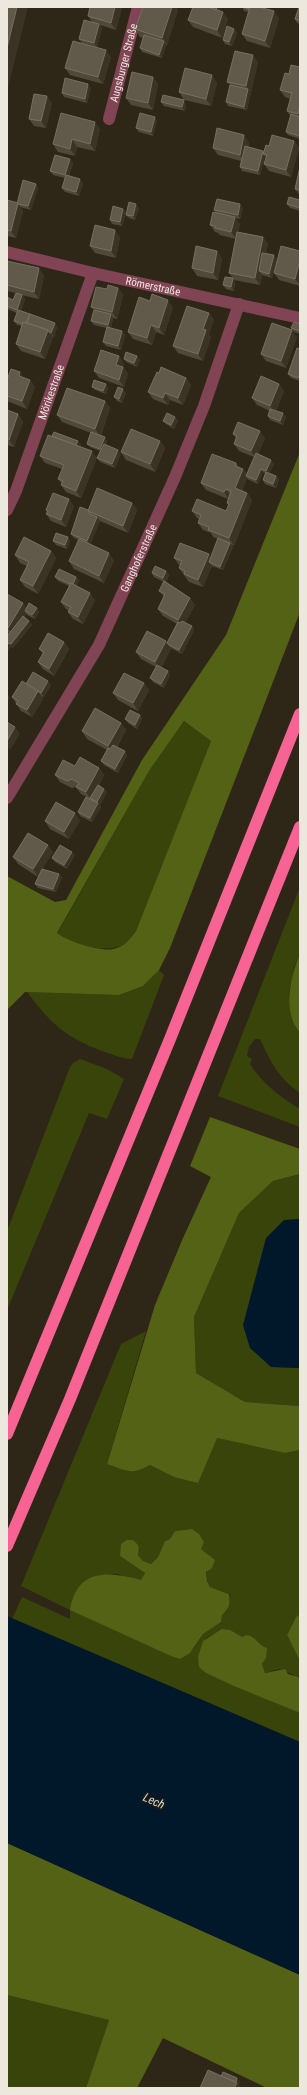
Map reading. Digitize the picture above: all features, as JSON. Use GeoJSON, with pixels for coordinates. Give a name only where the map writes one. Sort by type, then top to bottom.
{"type":"FeatureCollection","features":[{"type":"Feature","properties":{"kind":"highway"},"geometry":{"type":"LineString","coordinates":[[7,1434],[170,1040],[300,714]]}},
{"type":"Feature","properties":{"kind":"highway"},"geometry":{"type":"LineString","coordinates":[[7,1546],[72,1392],[300,827]]}},
{"type":"Feature","properties":{"kind":"street","name":"Augsburger Straße"},"geometry":{"type":"LineString","coordinates":[[109,119],[138,7]]}},
{"type":"Feature","properties":{"kind":"street","name":"Römerstraße"},"geometry":{"type":"LineString","coordinates":[[7,252],[93,273],[300,318]]}},
{"type":"Feature","properties":{"kind":"street","name":"Mörikestraße"},"geometry":{"type":"LineString","coordinates":[[7,510],[16,490],[93,273]]}},
{"type":"Feature","properties":{"kind":"street","name":"Ganghoferstraße"},"geometry":{"type":"LineString","coordinates":[[7,798],[99,645],[175,477],[204,406],[239,304]]}},
{"type":"Feature","properties":{"kind":"green space"},"geometry":{"type":"Polygon","coordinates":[[[300,452],[300,612],[170,948],[159,970],[143,986],[119,995],[25,992],[7,1010],[7,876],[55,902],[66,900],[142,760],[226,635],[300,452]],[[184,721],[149,771],[57,933],[84,945],[108,950],[120,947],[126,943],[136,931],[211,741],[184,721]]]}},
{"type":"Feature","properties":{"kind":"green space"},"geometry":{"type":"Polygon","coordinates":[[[184,721],[211,741],[136,931],[128,942],[119,947],[110,948],[82,945],[72,942],[57,934],[149,771],[184,721]]]}},
{"type":"Feature","properties":{"kind":"green space"},"geometry":{"type":"Polygon","coordinates":[[[300,887],[300,954],[294,968],[289,993],[296,1028],[300,1033],[300,1093],[281,1076],[260,1039],[255,1039],[249,1047],[247,1056],[252,1059],[250,1064],[266,1084],[300,1109],[300,1127],[218,1096],[300,887]]]}},
{"type":"Feature","properties":{"kind":"green space"},"geometry":{"type":"Polygon","coordinates":[[[300,954],[300,1033],[294,1025],[289,1005],[293,973],[300,954]]]}},
{"type":"Feature","properties":{"kind":"green space"},"geometry":{"type":"Polygon","coordinates":[[[159,970],[164,975],[132,1059],[122,1058],[91,1047],[70,1036],[52,1022],[27,992],[119,995],[143,986],[159,970]]]}},
{"type":"Feature","properties":{"kind":"green space"},"geometry":{"type":"Polygon","coordinates":[[[80,1059],[107,1069],[124,1079],[107,1119],[89,1113],[7,1310],[7,1231],[70,1067],[73,1063],[80,1059]]]}},
{"type":"Feature","properties":{"kind":"green space"},"geometry":{"type":"Polygon","coordinates":[[[210,1117],[300,1149],[300,1174],[273,1181],[239,1213],[194,1317],[196,1373],[245,1402],[300,1406],[300,1450],[285,1453],[217,1438],[198,1483],[174,1477],[150,1465],[138,1470],[128,1471],[107,1464],[155,1305],[183,1238],[211,1177],[190,1166],[210,1117]]]}},
{"type":"Feature","properties":{"kind":"green space"},"geometry":{"type":"Polygon","coordinates":[[[300,1174],[300,1220],[298,1219],[271,1367],[300,1368],[300,1406],[245,1402],[196,1373],[194,1317],[239,1213],[273,1181],[300,1174]]]}},
{"type":"Feature","properties":{"kind":"green space"},"geometry":{"type":"Polygon","coordinates":[[[146,1331],[107,1464],[141,1470],[150,1465],[174,1477],[217,1438],[285,1453],[300,1450],[300,1614],[296,1617],[287,1635],[300,1661],[300,1681],[294,1675],[279,1669],[265,1673],[262,1664],[266,1658],[258,1644],[250,1639],[235,1635],[229,1630],[218,1633],[206,1639],[203,1643],[202,1654],[206,1673],[300,1713],[300,1742],[12,1619],[22,1597],[70,1619],[70,1610],[21,1586],[121,1344],[146,1331]],[[192,1529],[175,1531],[170,1539],[165,1541],[158,1557],[151,1564],[143,1561],[138,1555],[140,1549],[120,1556],[145,1573],[141,1581],[117,1574],[108,1575],[150,1646],[180,1659],[194,1648],[203,1634],[221,1622],[222,1615],[230,1603],[230,1594],[210,1587],[207,1575],[209,1555],[201,1549],[192,1529]]]}},
{"type":"Feature","properties":{"kind":"green space"},"geometry":{"type":"Polygon","coordinates":[[[192,1529],[199,1534],[204,1542],[201,1549],[215,1560],[212,1568],[206,1572],[207,1581],[210,1587],[229,1594],[230,1603],[222,1615],[221,1622],[203,1634],[190,1653],[180,1659],[171,1656],[70,1610],[79,1586],[96,1576],[106,1574],[141,1580],[145,1573],[120,1556],[121,1544],[127,1540],[133,1540],[138,1545],[138,1555],[143,1561],[151,1564],[158,1557],[165,1541],[170,1539],[175,1531],[192,1529]]]}},
{"type":"Feature","properties":{"kind":"green space"},"geometry":{"type":"Polygon","coordinates":[[[300,1614],[300,1661],[287,1635],[296,1617],[300,1614]]]}},
{"type":"Feature","properties":{"kind":"green space"},"geometry":{"type":"Polygon","coordinates":[[[222,1629],[230,1630],[242,1637],[249,1635],[267,1648],[266,1658],[262,1664],[265,1673],[285,1669],[288,1674],[298,1677],[300,1681],[300,1713],[234,1686],[206,1673],[199,1667],[198,1657],[203,1641],[222,1629]]]}},
{"type":"Feature","properties":{"kind":"green space"},"geometry":{"type":"Polygon","coordinates":[[[7,1843],[300,1975],[300,2088],[267,2088],[163,2038],[137,2088],[86,2088],[109,2020],[7,1995],[7,1843]]]}},
{"type":"Feature","properties":{"kind":"green space"},"geometry":{"type":"Polygon","coordinates":[[[7,1995],[109,2020],[86,2088],[7,2088],[7,1995]]]}},
{"type":"Feature","properties":{"kind":"water"},"geometry":{"type":"Polygon","coordinates":[[[284,1220],[300,1220],[300,1368],[271,1367],[250,1348],[243,1325],[266,1238],[284,1220]]]}},
{"type":"Feature","properties":{"kind":"water","name":"Lech"},"geometry":{"type":"Polygon","coordinates":[[[7,1616],[300,1742],[300,1975],[7,1843],[7,1616]]]}},
{"type":"Feature","properties":{"kind":"building"},"geometry":{"type":"Polygon","coordinates":[[[7,7],[17,7],[7,48],[7,7]]]}},
{"type":"Feature","properties":{"kind":"building"},"geometry":{"type":"Polygon","coordinates":[[[90,7],[115,7],[111,23],[88,16],[90,7]]]}},
{"type":"Feature","properties":{"kind":"building"},"geometry":{"type":"Polygon","coordinates":[[[143,7],[172,7],[162,38],[135,29],[143,7]]]}},
{"type":"Feature","properties":{"kind":"building"},"geometry":{"type":"Polygon","coordinates":[[[193,7],[209,7],[223,12],[217,30],[188,20],[193,7]]]}},
{"type":"Feature","properties":{"kind":"building"},"geometry":{"type":"Polygon","coordinates":[[[209,7],[217,7],[216,10],[209,7]]]}},
{"type":"Feature","properties":{"kind":"building"},"geometry":{"type":"Polygon","coordinates":[[[250,7],[259,7],[274,11],[265,41],[242,34],[250,7]]]}},
{"type":"Feature","properties":{"kind":"building"},"geometry":{"type":"Polygon","coordinates":[[[300,7],[300,21],[295,19],[300,7]]]}},
{"type":"Feature","properties":{"kind":"building"},"geometry":{"type":"Polygon","coordinates":[[[84,20],[99,24],[94,43],[79,39],[84,20]]]}},
{"type":"Feature","properties":{"kind":"building"},"geometry":{"type":"Polygon","coordinates":[[[227,26],[234,29],[229,42],[223,40],[227,26]]]}},
{"type":"Feature","properties":{"kind":"building"},"geometry":{"type":"Polygon","coordinates":[[[144,35],[164,41],[159,55],[140,48],[144,35]]]}},
{"type":"Feature","properties":{"kind":"building"},"geometry":{"type":"Polygon","coordinates":[[[73,41],[106,50],[98,77],[65,68],[73,41]]]}},
{"type":"Feature","properties":{"kind":"building"},"geometry":{"type":"Polygon","coordinates":[[[235,51],[253,55],[246,86],[227,82],[235,51]]]}},
{"type":"Feature","properties":{"kind":"building"},"geometry":{"type":"Polygon","coordinates":[[[291,65],[300,67],[300,106],[298,114],[287,111],[292,93],[280,90],[285,73],[289,74],[291,65]]]}},
{"type":"Feature","properties":{"kind":"building"},"geometry":{"type":"Polygon","coordinates":[[[185,68],[212,75],[206,99],[179,92],[185,68]]]}},
{"type":"Feature","properties":{"kind":"building"},"geometry":{"type":"Polygon","coordinates":[[[132,72],[153,77],[148,103],[126,98],[132,72]]]}},
{"type":"Feature","properties":{"kind":"building"},"geometry":{"type":"Polygon","coordinates":[[[65,78],[88,84],[85,99],[62,93],[65,78]]]}},
{"type":"Feature","properties":{"kind":"building"},"geometry":{"type":"Polygon","coordinates":[[[230,85],[248,89],[244,107],[226,102],[230,85]]]}},
{"type":"Feature","properties":{"kind":"building"},"geometry":{"type":"Polygon","coordinates":[[[34,94],[47,96],[41,121],[29,119],[34,94]]]}},
{"type":"Feature","properties":{"kind":"building"},"geometry":{"type":"Polygon","coordinates":[[[163,95],[184,100],[182,107],[161,102],[163,95]]]}},
{"type":"Feature","properties":{"kind":"building"},"geometry":{"type":"Polygon","coordinates":[[[61,113],[95,122],[90,144],[72,139],[70,149],[53,144],[61,113]]]}},
{"type":"Feature","properties":{"kind":"building"},"geometry":{"type":"Polygon","coordinates":[[[140,113],[155,117],[151,132],[136,128],[140,113]]]}},
{"type":"Feature","properties":{"kind":"building"},"geometry":{"type":"Polygon","coordinates":[[[291,114],[300,117],[300,136],[286,132],[291,114]]]}},
{"type":"Feature","properties":{"kind":"building"},"geometry":{"type":"Polygon","coordinates":[[[217,128],[244,135],[240,155],[213,148],[217,128]]]}},
{"type":"Feature","properties":{"kind":"building"},"geometry":{"type":"Polygon","coordinates":[[[272,135],[294,141],[286,170],[264,164],[267,155],[263,154],[266,145],[269,146],[272,135]]]}},
{"type":"Feature","properties":{"kind":"building"},"geometry":{"type":"Polygon","coordinates":[[[245,146],[263,151],[258,171],[240,167],[245,146]]]}},
{"type":"Feature","properties":{"kind":"building"},"geometry":{"type":"Polygon","coordinates":[[[55,155],[70,159],[65,175],[50,171],[55,155]]]}},
{"type":"Feature","properties":{"kind":"building"},"geometry":{"type":"Polygon","coordinates":[[[300,167],[300,190],[295,189],[300,167]]]}},
{"type":"Feature","properties":{"kind":"building"},"geometry":{"type":"Polygon","coordinates":[[[66,175],[80,179],[76,192],[62,188],[66,175]]]}},
{"type":"Feature","properties":{"kind":"building"},"geometry":{"type":"Polygon","coordinates":[[[23,180],[36,184],[28,206],[17,204],[23,180]]]}},
{"type":"Feature","properties":{"kind":"building"},"geometry":{"type":"Polygon","coordinates":[[[289,197],[300,200],[300,208],[287,204],[289,197]]]}},
{"type":"Feature","properties":{"kind":"building"},"geometry":{"type":"Polygon","coordinates":[[[217,199],[240,204],[238,215],[214,210],[217,199]]]}},
{"type":"Feature","properties":{"kind":"building"},"geometry":{"type":"Polygon","coordinates":[[[7,200],[18,203],[11,231],[7,230],[7,200]]]}},
{"type":"Feature","properties":{"kind":"building"},"geometry":{"type":"Polygon","coordinates":[[[129,202],[136,204],[133,216],[126,215],[129,202]]]}},
{"type":"Feature","properties":{"kind":"building"},"geometry":{"type":"Polygon","coordinates":[[[113,206],[123,209],[120,222],[110,220],[113,206]]]}},
{"type":"Feature","properties":{"kind":"building"},"geometry":{"type":"Polygon","coordinates":[[[213,212],[235,217],[231,232],[215,228],[215,226],[210,225],[213,212]]]}},
{"type":"Feature","properties":{"kind":"building"},"geometry":{"type":"Polygon","coordinates":[[[95,225],[115,230],[111,251],[90,246],[95,225]]]}},
{"type":"Feature","properties":{"kind":"building"},"geometry":{"type":"Polygon","coordinates":[[[237,232],[263,237],[255,278],[229,273],[237,232]]]}},
{"type":"Feature","properties":{"kind":"building"},"geometry":{"type":"Polygon","coordinates":[[[196,246],[217,251],[213,273],[192,268],[196,246]]]}},
{"type":"Feature","properties":{"kind":"building"},"geometry":{"type":"Polygon","coordinates":[[[281,246],[300,251],[300,260],[295,279],[274,273],[281,246]]]}},
{"type":"Feature","properties":{"kind":"building"},"geometry":{"type":"Polygon","coordinates":[[[262,253],[274,255],[269,274],[259,271],[262,253]]]}},
{"type":"Feature","properties":{"kind":"building"},"geometry":{"type":"Polygon","coordinates":[[[7,261],[39,268],[34,292],[7,285],[7,261]]]}},
{"type":"Feature","properties":{"kind":"building"},"geometry":{"type":"Polygon","coordinates":[[[225,277],[233,278],[231,287],[223,285],[225,277]]]}},
{"type":"Feature","properties":{"kind":"building"},"geometry":{"type":"Polygon","coordinates":[[[108,285],[118,288],[112,312],[91,307],[96,287],[107,289],[108,285]]]}},
{"type":"Feature","properties":{"kind":"building"},"geometry":{"type":"Polygon","coordinates":[[[16,293],[22,295],[17,310],[7,306],[7,297],[13,300],[16,293]]]}},
{"type":"Feature","properties":{"kind":"building"},"geometry":{"type":"Polygon","coordinates":[[[152,294],[168,300],[159,328],[151,325],[147,338],[128,332],[139,297],[150,301],[152,294]]]}},
{"type":"Feature","properties":{"kind":"building"},"geometry":{"type":"Polygon","coordinates":[[[187,306],[209,313],[203,329],[206,330],[198,354],[173,346],[187,306]]]}},
{"type":"Feature","properties":{"kind":"building"},"geometry":{"type":"Polygon","coordinates":[[[18,310],[30,314],[26,323],[23,322],[23,324],[14,321],[18,310]]]}},
{"type":"Feature","properties":{"kind":"building"},"geometry":{"type":"Polygon","coordinates":[[[94,310],[111,314],[108,325],[91,321],[94,310]]]}},
{"type":"Feature","properties":{"kind":"building"},"geometry":{"type":"Polygon","coordinates":[[[30,314],[55,323],[51,333],[48,330],[27,323],[30,314]]]}},
{"type":"Feature","properties":{"kind":"building"},"geometry":{"type":"Polygon","coordinates":[[[23,322],[48,330],[40,352],[16,344],[23,322]]]}},
{"type":"Feature","properties":{"kind":"building"},"geometry":{"type":"Polygon","coordinates":[[[294,322],[300,324],[300,331],[291,328],[294,322]]]}},
{"type":"Feature","properties":{"kind":"building"},"geometry":{"type":"Polygon","coordinates":[[[272,323],[292,330],[281,361],[261,354],[272,323]]]}},
{"type":"Feature","properties":{"kind":"building"},"geometry":{"type":"Polygon","coordinates":[[[107,327],[122,331],[118,346],[103,342],[107,327]]]}},
{"type":"Feature","properties":{"kind":"building"},"geometry":{"type":"Polygon","coordinates":[[[297,348],[300,349],[300,373],[298,378],[288,374],[297,348]]]}},
{"type":"Feature","properties":{"kind":"building"},"geometry":{"type":"Polygon","coordinates":[[[101,350],[119,356],[116,365],[123,367],[119,380],[94,371],[101,350]]]}},
{"type":"Feature","properties":{"kind":"building"},"geometry":{"type":"Polygon","coordinates":[[[126,352],[137,356],[134,363],[124,359],[126,352]]]}},
{"type":"Feature","properties":{"kind":"building"},"geometry":{"type":"Polygon","coordinates":[[[161,367],[186,378],[178,398],[165,393],[163,398],[148,392],[157,372],[159,373],[161,367]]]}},
{"type":"Feature","properties":{"kind":"building"},"geometry":{"type":"Polygon","coordinates":[[[11,369],[20,372],[19,376],[30,380],[22,401],[7,396],[7,380],[11,369]]]}},
{"type":"Feature","properties":{"kind":"building"},"geometry":{"type":"Polygon","coordinates":[[[261,376],[279,384],[270,406],[252,398],[261,376]]]}},
{"type":"Feature","properties":{"kind":"building"},"geometry":{"type":"Polygon","coordinates":[[[94,380],[106,384],[103,391],[92,387],[94,380]]]}},
{"type":"Feature","properties":{"kind":"building"},"geometry":{"type":"Polygon","coordinates":[[[118,387],[123,389],[119,399],[114,397],[118,387]]]}},
{"type":"Feature","properties":{"kind":"building"},"geometry":{"type":"Polygon","coordinates":[[[67,388],[105,401],[95,429],[57,415],[67,388]]]}},
{"type":"Feature","properties":{"kind":"building"},"geometry":{"type":"Polygon","coordinates":[[[270,409],[283,413],[280,421],[268,416],[270,409]]]}},
{"type":"Feature","properties":{"kind":"building"},"geometry":{"type":"Polygon","coordinates":[[[7,410],[18,414],[9,440],[7,439],[7,410]]]}},
{"type":"Feature","properties":{"kind":"building"},"geometry":{"type":"Polygon","coordinates":[[[167,413],[175,417],[171,425],[163,421],[167,413]]]}},
{"type":"Feature","properties":{"kind":"building"},"geometry":{"type":"Polygon","coordinates":[[[238,422],[260,431],[251,451],[234,444],[237,436],[233,434],[238,422]]]}},
{"type":"Feature","properties":{"kind":"building"},"geometry":{"type":"Polygon","coordinates":[[[131,429],[160,441],[150,464],[121,452],[131,429]]]}},
{"type":"Feature","properties":{"kind":"building"},"geometry":{"type":"Polygon","coordinates":[[[54,432],[78,441],[76,445],[52,436],[54,432]]]}},
{"type":"Feature","properties":{"kind":"building"},"geometry":{"type":"Polygon","coordinates":[[[91,432],[105,437],[100,449],[87,444],[91,432]]]}},
{"type":"Feature","properties":{"kind":"building"},"geometry":{"type":"Polygon","coordinates":[[[48,435],[92,451],[76,491],[61,485],[63,481],[58,479],[64,465],[40,456],[48,435]]]}},
{"type":"Feature","properties":{"kind":"building"},"geometry":{"type":"Polygon","coordinates":[[[104,444],[118,450],[112,464],[97,458],[104,444]]]}},
{"type":"Feature","properties":{"kind":"building"},"geometry":{"type":"Polygon","coordinates":[[[256,453],[271,460],[266,471],[261,469],[256,480],[246,476],[256,453]]]}},
{"type":"Feature","properties":{"kind":"building"},"geometry":{"type":"Polygon","coordinates":[[[212,454],[236,463],[235,466],[243,469],[235,488],[247,493],[229,538],[208,530],[209,527],[198,523],[201,515],[192,511],[197,499],[226,511],[229,504],[227,503],[231,491],[226,489],[224,492],[201,483],[212,454]]]}},
{"type":"Feature","properties":{"kind":"building"},"geometry":{"type":"Polygon","coordinates":[[[266,472],[276,476],[273,484],[263,480],[266,472]]]}},
{"type":"Feature","properties":{"kind":"building"},"geometry":{"type":"Polygon","coordinates":[[[97,488],[132,503],[123,526],[88,511],[97,488]]]}},
{"type":"Feature","properties":{"kind":"building"},"geometry":{"type":"Polygon","coordinates":[[[53,493],[69,499],[61,520],[46,514],[48,511],[46,510],[53,493]]]}},
{"type":"Feature","properties":{"kind":"building"},"geometry":{"type":"Polygon","coordinates":[[[80,507],[88,510],[90,514],[97,517],[87,541],[71,534],[80,507]]]}},
{"type":"Feature","properties":{"kind":"building"},"geometry":{"type":"Polygon","coordinates":[[[56,533],[68,537],[65,545],[53,541],[56,533]]]}},
{"type":"Feature","properties":{"kind":"building"},"geometry":{"type":"Polygon","coordinates":[[[24,537],[51,551],[33,586],[20,580],[29,562],[15,555],[24,537]]]}},
{"type":"Feature","properties":{"kind":"building"},"geometry":{"type":"Polygon","coordinates":[[[218,538],[230,543],[220,567],[209,562],[218,538]]]}},
{"type":"Feature","properties":{"kind":"building"},"geometry":{"type":"Polygon","coordinates":[[[79,539],[109,553],[99,576],[69,561],[79,539]]]}},
{"type":"Feature","properties":{"kind":"building"},"geometry":{"type":"Polygon","coordinates":[[[180,543],[209,554],[198,580],[184,574],[185,571],[179,568],[182,561],[174,558],[180,543]]]}},
{"type":"Feature","properties":{"kind":"building"},"geometry":{"type":"Polygon","coordinates":[[[155,566],[166,571],[163,578],[152,573],[155,566]]]}},
{"type":"Feature","properties":{"kind":"building"},"geometry":{"type":"Polygon","coordinates":[[[59,569],[76,577],[73,584],[55,577],[59,569]]]}},
{"type":"Feature","properties":{"kind":"building"},"geometry":{"type":"Polygon","coordinates":[[[164,581],[190,598],[178,620],[158,609],[165,594],[159,591],[164,581]]]}},
{"type":"Feature","properties":{"kind":"building"},"geometry":{"type":"Polygon","coordinates":[[[71,583],[90,593],[78,617],[68,612],[71,607],[61,602],[71,583]]]}},
{"type":"Feature","properties":{"kind":"building"},"geometry":{"type":"Polygon","coordinates":[[[7,594],[23,603],[8,628],[7,628],[7,594]]]}},
{"type":"Feature","properties":{"kind":"building"},"geometry":{"type":"Polygon","coordinates":[[[29,603],[37,608],[32,615],[25,611],[29,603]]]}},
{"type":"Feature","properties":{"kind":"building"},"geometry":{"type":"Polygon","coordinates":[[[23,616],[29,621],[11,644],[9,643],[7,645],[7,634],[8,635],[23,616]]]}},
{"type":"Feature","properties":{"kind":"building"},"geometry":{"type":"Polygon","coordinates":[[[182,621],[192,626],[179,650],[167,643],[178,622],[181,623],[182,621]]]}},
{"type":"Feature","properties":{"kind":"building"},"geometry":{"type":"Polygon","coordinates":[[[147,631],[166,641],[155,662],[136,652],[147,631]]]}},
{"type":"Feature","properties":{"kind":"building"},"geometry":{"type":"Polygon","coordinates":[[[48,633],[64,642],[49,669],[38,662],[44,652],[39,649],[48,633]]]}},
{"type":"Feature","properties":{"kind":"building"},"geometry":{"type":"Polygon","coordinates":[[[157,665],[168,671],[161,684],[150,678],[157,665]]]}},
{"type":"Feature","properties":{"kind":"building"},"geometry":{"type":"Polygon","coordinates":[[[33,672],[48,681],[41,693],[26,684],[33,672]]]}},
{"type":"Feature","properties":{"kind":"building"},"geometry":{"type":"Polygon","coordinates":[[[124,673],[144,683],[133,703],[113,693],[124,673]]]}},
{"type":"Feature","properties":{"kind":"building"},"geometry":{"type":"Polygon","coordinates":[[[22,681],[38,691],[27,710],[16,704],[18,701],[12,697],[22,681]]]}},
{"type":"Feature","properties":{"kind":"building"},"geometry":{"type":"Polygon","coordinates":[[[95,708],[121,723],[108,746],[82,731],[95,708]]]}},
{"type":"Feature","properties":{"kind":"building"},"geometry":{"type":"Polygon","coordinates":[[[130,710],[140,715],[135,725],[125,719],[130,710]]]}},
{"type":"Feature","properties":{"kind":"building"},"geometry":{"type":"Polygon","coordinates":[[[7,722],[15,727],[7,741],[7,722]]]}},
{"type":"Feature","properties":{"kind":"building"},"geometry":{"type":"Polygon","coordinates":[[[113,745],[125,751],[115,769],[101,761],[108,748],[110,749],[113,745]]]}},
{"type":"Feature","properties":{"kind":"building"},"geometry":{"type":"Polygon","coordinates":[[[80,757],[99,768],[86,792],[76,787],[79,783],[72,779],[67,781],[55,775],[63,760],[75,766],[80,757]]]}},
{"type":"Feature","properties":{"kind":"building"},"geometry":{"type":"Polygon","coordinates":[[[98,785],[104,789],[97,802],[90,798],[98,785]]]}},
{"type":"Feature","properties":{"kind":"building"},"geometry":{"type":"Polygon","coordinates":[[[86,797],[98,803],[90,818],[78,812],[86,797]]]}},
{"type":"Feature","properties":{"kind":"building"},"geometry":{"type":"Polygon","coordinates":[[[56,802],[75,813],[64,832],[45,821],[56,802]]]}},
{"type":"Feature","properties":{"kind":"building"},"geometry":{"type":"Polygon","coordinates":[[[28,833],[48,845],[33,869],[13,857],[28,833]]]}},
{"type":"Feature","properties":{"kind":"building"},"geometry":{"type":"Polygon","coordinates":[[[60,845],[72,852],[64,865],[52,858],[60,845]]]}},
{"type":"Feature","properties":{"kind":"building"},"geometry":{"type":"Polygon","coordinates":[[[42,869],[59,874],[53,889],[35,884],[42,869]]]}},
{"type":"Feature","properties":{"kind":"building"},"geometry":{"type":"Polygon","coordinates":[[[208,2070],[237,2083],[234,2088],[200,2088],[208,2070]]]}},
{"type":"Feature","properties":{"kind":"building"},"geometry":{"type":"Polygon","coordinates":[[[223,2072],[237,2078],[236,2082],[221,2076],[223,2072]]]}}]}
